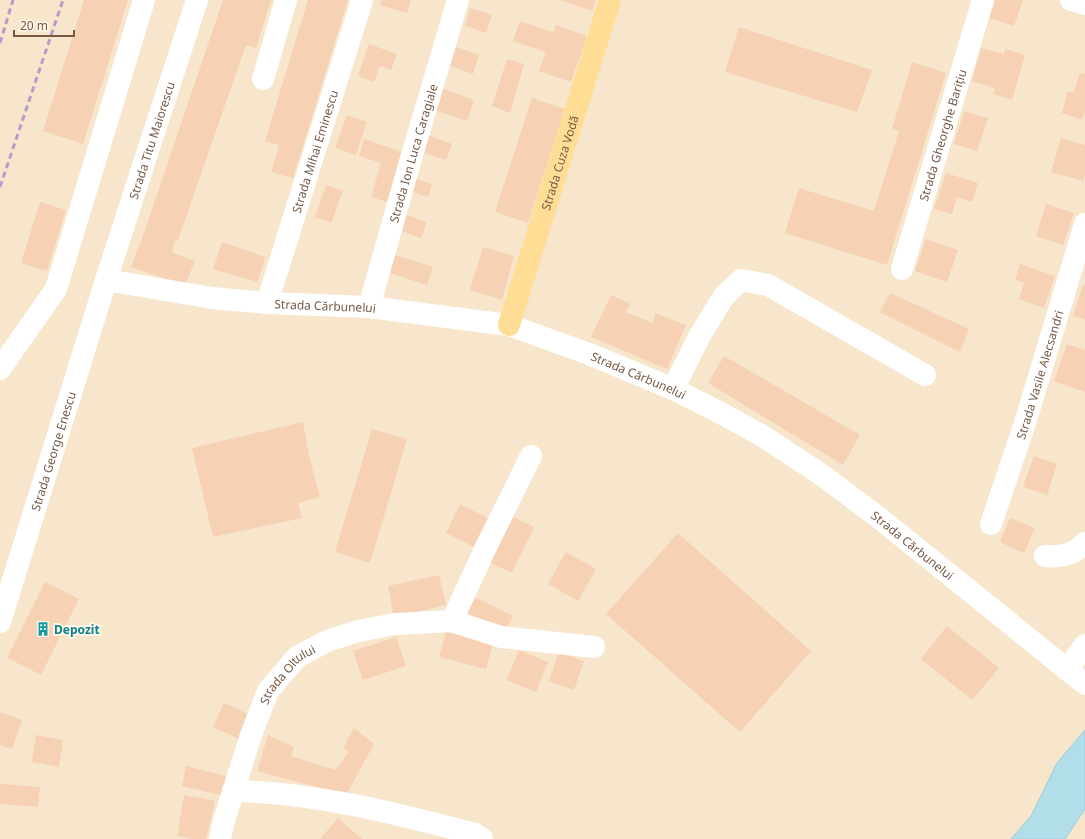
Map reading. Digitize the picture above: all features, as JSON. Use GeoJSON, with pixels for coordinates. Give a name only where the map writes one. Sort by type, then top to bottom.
{"type":"FeatureCollection","features":[{"type":"Feature","properties":{"kind":"main road","name":"Strada Cuza Vodă"},"geometry":{"type":"LineString","coordinates":[[509,324],[610,0]]}},
{"type":"Feature","properties":{"kind":"street"},"geometry":{"type":"LineString","coordinates":[[0,369],[56,289],[144,0]]}},
{"type":"Feature","properties":{"kind":"street","name":"Strada Titu Maiorescu"},"geometry":{"type":"LineString","coordinates":[[106,280],[197,0]]}},
{"type":"Feature","properties":{"kind":"street"},"geometry":{"type":"LineString","coordinates":[[263,79],[286,0]]}},
{"type":"Feature","properties":{"kind":"street","name":"Strada Mihai Eminescu"},"geometry":{"type":"LineString","coordinates":[[267,303],[362,0]]}},
{"type":"Feature","properties":{"kind":"street","name":"Strada Ion Luca Caragiale"},"geometry":{"type":"LineString","coordinates":[[368,307],[458,0]]}},
{"type":"Feature","properties":{"kind":"street","name":"Strada Gheorghe Barițiu"},"geometry":{"type":"LineString","coordinates":[[902,269],[983,0]]}},
{"type":"Feature","properties":{"kind":"street"},"geometry":{"type":"LineString","coordinates":[[1072,0],[1085,4]]}},
{"type":"Feature","properties":{"kind":"street","name":"Strada Vasile Alecsandri"},"geometry":{"type":"LineString","coordinates":[[990,524],[1025,423],[1085,224]]}},
{"type":"Feature","properties":{"kind":"street","name":"Strada Cărbunelui"},"geometry":{"type":"LineString","coordinates":[[106,280],[212,298],[267,303],[368,307],[509,324],[673,389],[717,410],[760,435],[822,475],[878,517],[1085,684]]}},
{"type":"Feature","properties":{"kind":"street","name":"Strada George Enescu"},"geometry":{"type":"LineString","coordinates":[[0,622],[106,280]]}},
{"type":"Feature","properties":{"kind":"street"},"geometry":{"type":"LineString","coordinates":[[673,389],[699,337],[724,296],[741,280],[768,284],[925,375]]}},
{"type":"Feature","properties":{"kind":"street"},"geometry":{"type":"LineString","coordinates":[[452,621],[485,549],[531,456]]}},
{"type":"Feature","properties":{"kind":"street"},"geometry":{"type":"LineString","coordinates":[[1046,556],[1062,557],[1077,551],[1085,543]]}},
{"type":"Feature","properties":{"kind":"street","name":"Strada Oltului"},"geometry":{"type":"LineString","coordinates":[[220,839],[233,791],[268,691],[297,658],[327,641],[358,631],[395,624],[452,621],[501,637],[594,647]]}},
{"type":"Feature","properties":{"kind":"street"},"geometry":{"type":"LineString","coordinates":[[1067,670],[1085,645]]}},
{"type":"Feature","properties":{"kind":"street"},"geometry":{"type":"LineString","coordinates":[[233,791],[257,791],[312,798],[405,816],[476,834],[482,839]]}},
{"type":"Feature","properties":{"kind":"shaded area"},"geometry":{"type":"Polygon","coordinates":[[[0,0],[1085,0],[1085,839],[0,839],[0,0]]]}},
{"type":"Feature","properties":{"kind":"water"},"geometry":{"type":"Polygon","coordinates":[[[1085,730],[1085,809],[1065,839],[1011,839],[1031,816],[1057,763],[1085,730]]]}},
{"type":"Feature","properties":{"kind":"building"},"geometry":{"type":"Polygon","coordinates":[[[84,0],[128,0],[83,144],[43,131],[84,0]]]}},
{"type":"Feature","properties":{"kind":"building"},"geometry":{"type":"Polygon","coordinates":[[[223,0],[271,0],[256,48],[246,45],[178,240],[175,239],[172,252],[195,261],[186,283],[166,279],[131,267],[223,0]]]}},
{"type":"Feature","properties":{"kind":"building"},"geometry":{"type":"Polygon","coordinates":[[[308,0],[348,0],[293,178],[271,172],[279,145],[265,141],[308,0]]]}},
{"type":"Feature","properties":{"kind":"building"},"geometry":{"type":"Polygon","coordinates":[[[382,0],[411,0],[407,13],[380,5],[382,0]]]}},
{"type":"Feature","properties":{"kind":"building"},"geometry":{"type":"Polygon","coordinates":[[[560,0],[596,0],[592,11],[560,0]]]}},
{"type":"Feature","properties":{"kind":"building"},"geometry":{"type":"Polygon","coordinates":[[[995,0],[1023,0],[1014,26],[989,18],[995,0]]]}},
{"type":"Feature","properties":{"kind":"building"},"geometry":{"type":"Polygon","coordinates":[[[470,8],[492,15],[486,33],[465,26],[470,8]]]}},
{"type":"Feature","properties":{"kind":"building"},"geometry":{"type":"Polygon","coordinates":[[[520,21],[553,32],[556,25],[587,36],[571,82],[539,71],[546,52],[513,41],[520,21]]]}},
{"type":"Feature","properties":{"kind":"building"},"geometry":{"type":"Polygon","coordinates":[[[739,27],[872,70],[857,112],[725,72],[739,27]]]}},
{"type":"Feature","properties":{"kind":"building"},"geometry":{"type":"Polygon","coordinates":[[[369,44],[397,54],[391,70],[380,66],[374,82],[358,76],[369,44]]]}},
{"type":"Feature","properties":{"kind":"building"},"geometry":{"type":"Polygon","coordinates":[[[456,47],[479,55],[473,74],[450,66],[456,47]]]}},
{"type":"Feature","properties":{"kind":"building"},"geometry":{"type":"Polygon","coordinates":[[[981,48],[1004,54],[1005,49],[1025,55],[1012,100],[993,94],[995,88],[972,81],[981,48]]]}},
{"type":"Feature","properties":{"kind":"building"},"geometry":{"type":"Polygon","coordinates":[[[507,59],[524,64],[510,113],[492,106],[507,59]]]}},
{"type":"Feature","properties":{"kind":"building"},"geometry":{"type":"Polygon","coordinates":[[[912,62],[946,73],[887,265],[785,233],[799,188],[874,211],[899,131],[892,129],[912,62]]]}},
{"type":"Feature","properties":{"kind":"building"},"geometry":{"type":"Polygon","coordinates":[[[1080,73],[1085,74],[1085,112],[1082,120],[1062,113],[1067,92],[1074,92],[1080,73]]]}},
{"type":"Feature","properties":{"kind":"building"},"geometry":{"type":"Polygon","coordinates":[[[441,88],[474,100],[467,121],[434,110],[441,88]]]}},
{"type":"Feature","properties":{"kind":"building"},"geometry":{"type":"Polygon","coordinates":[[[532,98],[565,109],[528,223],[495,212],[532,98]]]}},
{"type":"Feature","properties":{"kind":"building"},"geometry":{"type":"Polygon","coordinates":[[[964,111],[988,118],[977,151],[954,144],[964,111]]]}},
{"type":"Feature","properties":{"kind":"building"},"geometry":{"type":"Polygon","coordinates":[[[347,115],[367,122],[356,155],[335,148],[347,115]]]}},
{"type":"Feature","properties":{"kind":"building"},"geometry":{"type":"Polygon","coordinates":[[[427,135],[452,144],[446,160],[421,152],[427,135]]]}},
{"type":"Feature","properties":{"kind":"building"},"geometry":{"type":"Polygon","coordinates":[[[1061,138],[1085,145],[1085,174],[1083,181],[1051,172],[1061,138]]]}},
{"type":"Feature","properties":{"kind":"building"},"geometry":{"type":"Polygon","coordinates":[[[364,139],[402,152],[387,202],[371,197],[381,163],[359,156],[364,139]]]}},
{"type":"Feature","properties":{"kind":"building"},"geometry":{"type":"Polygon","coordinates":[[[946,173],[978,183],[972,202],[957,197],[952,214],[934,209],[946,173]]]}},
{"type":"Feature","properties":{"kind":"building"},"geometry":{"type":"Polygon","coordinates":[[[416,179],[432,184],[428,197],[412,192],[416,179]]]}},
{"type":"Feature","properties":{"kind":"building"},"geometry":{"type":"Polygon","coordinates":[[[326,185],[343,191],[331,223],[315,217],[326,185]]]}},
{"type":"Feature","properties":{"kind":"building"},"geometry":{"type":"Polygon","coordinates":[[[40,202],[66,210],[47,271],[21,263],[40,202]]]}},
{"type":"Feature","properties":{"kind":"building"},"geometry":{"type":"Polygon","coordinates":[[[1046,204],[1074,213],[1063,245],[1036,236],[1046,204]]]}},
{"type":"Feature","properties":{"kind":"building"},"geometry":{"type":"Polygon","coordinates":[[[404,214],[427,222],[421,238],[398,230],[404,214]]]}},
{"type":"Feature","properties":{"kind":"building"},"geometry":{"type":"Polygon","coordinates":[[[926,239],[958,250],[947,282],[915,271],[926,239]]]}},
{"type":"Feature","properties":{"kind":"building"},"geometry":{"type":"Polygon","coordinates":[[[222,242],[265,257],[258,282],[213,269],[222,242]]]}},
{"type":"Feature","properties":{"kind":"building"},"geometry":{"type":"Polygon","coordinates":[[[483,247],[514,256],[502,300],[470,290],[483,247]]]}},
{"type":"Feature","properties":{"kind":"building"},"geometry":{"type":"Polygon","coordinates":[[[392,254],[433,267],[427,285],[386,272],[392,254]]]}},
{"type":"Feature","properties":{"kind":"building"},"geometry":{"type":"Polygon","coordinates":[[[1020,264],[1055,276],[1044,308],[1019,299],[1024,283],[1015,280],[1020,264]]]}},
{"type":"Feature","properties":{"kind":"building"},"geometry":{"type":"Polygon","coordinates":[[[1083,285],[1085,285],[1085,320],[1073,316],[1083,285]]]}},
{"type":"Feature","properties":{"kind":"building"},"geometry":{"type":"Polygon","coordinates":[[[890,293],[969,329],[960,352],[880,312],[890,293]]]}},
{"type":"Feature","properties":{"kind":"building"},"geometry":{"type":"Polygon","coordinates":[[[611,295],[630,304],[625,312],[653,323],[655,313],[686,325],[667,369],[591,337],[611,295]]]}},
{"type":"Feature","properties":{"kind":"building"},"geometry":{"type":"Polygon","coordinates":[[[1067,344],[1085,350],[1085,392],[1054,381],[1067,344]]]}},
{"type":"Feature","properties":{"kind":"building"},"geometry":{"type":"Polygon","coordinates":[[[724,356],[860,435],[843,465],[708,383],[724,356]]]}},
{"type":"Feature","properties":{"kind":"building"},"geometry":{"type":"Polygon","coordinates":[[[303,422],[310,460],[320,497],[298,503],[302,518],[213,537],[192,448],[303,422]]]}},
{"type":"Feature","properties":{"kind":"building"},"geometry":{"type":"Polygon","coordinates":[[[372,429],[407,439],[370,563],[335,552],[372,429]]]}},
{"type":"Feature","properties":{"kind":"building"},"geometry":{"type":"Polygon","coordinates":[[[1034,456],[1057,464],[1047,495],[1023,487],[1034,456]]]}},
{"type":"Feature","properties":{"kind":"building"},"geometry":{"type":"Polygon","coordinates":[[[460,504],[493,521],[478,549],[446,533],[460,504]]]}},
{"type":"Feature","properties":{"kind":"building"},"geometry":{"type":"Polygon","coordinates":[[[509,515],[534,527],[512,573],[487,561],[509,515]]]}},
{"type":"Feature","properties":{"kind":"building"},"geometry":{"type":"Polygon","coordinates":[[[1010,518],[1035,528],[1024,553],[1000,542],[1010,518]]]}},
{"type":"Feature","properties":{"kind":"building"},"geometry":{"type":"Polygon","coordinates":[[[678,533],[811,651],[740,732],[606,614],[678,533]]]}},
{"type":"Feature","properties":{"kind":"building"},"geometry":{"type":"Polygon","coordinates":[[[566,552],[596,569],[578,601],[548,584],[566,552]]]}},
{"type":"Feature","properties":{"kind":"building"},"geometry":{"type":"Polygon","coordinates":[[[439,575],[446,605],[394,617],[388,586],[439,575]]]}},
{"type":"Feature","properties":{"kind":"building","name":"Depozit"},"geometry":{"type":"Polygon","coordinates":[[[45,582],[79,599],[41,675],[7,658],[45,582]]]}},
{"type":"Feature","properties":{"kind":"building"},"geometry":{"type":"Polygon","coordinates":[[[474,597],[513,616],[505,632],[466,613],[474,597]]]}},
{"type":"Feature","properties":{"kind":"building"},"geometry":{"type":"Polygon","coordinates":[[[947,626],[999,668],[972,700],[921,659],[947,626]]]}},
{"type":"Feature","properties":{"kind":"building"},"geometry":{"type":"Polygon","coordinates":[[[446,632],[493,644],[486,669],[439,657],[446,632]]]}},
{"type":"Feature","properties":{"kind":"building"},"geometry":{"type":"Polygon","coordinates":[[[396,637],[406,666],[363,680],[353,651],[396,637]]]}},
{"type":"Feature","properties":{"kind":"building"},"geometry":{"type":"Polygon","coordinates":[[[519,650],[548,662],[536,692],[506,680],[519,650]]]}},
{"type":"Feature","properties":{"kind":"building"},"geometry":{"type":"Polygon","coordinates":[[[559,652],[584,661],[574,690],[549,681],[559,652]]]}},
{"type":"Feature","properties":{"kind":"building"},"geometry":{"type":"Polygon","coordinates":[[[224,703],[250,715],[239,739],[213,727],[224,703]]]}},
{"type":"Feature","properties":{"kind":"building"},"geometry":{"type":"Polygon","coordinates":[[[0,712],[22,720],[12,749],[0,745],[0,712]]]}},
{"type":"Feature","properties":{"kind":"building"},"geometry":{"type":"Polygon","coordinates":[[[354,728],[374,744],[346,795],[257,771],[268,735],[294,747],[291,756],[335,770],[349,752],[343,748],[354,728]]]}},
{"type":"Feature","properties":{"kind":"building"},"geometry":{"type":"Polygon","coordinates":[[[36,735],[63,740],[59,767],[32,762],[36,735]]]}},
{"type":"Feature","properties":{"kind":"building"},"geometry":{"type":"Polygon","coordinates":[[[186,766],[226,776],[221,795],[182,786],[186,766]]]}},
{"type":"Feature","properties":{"kind":"building"},"geometry":{"type":"Polygon","coordinates":[[[0,784],[40,787],[38,807],[0,804],[0,784]]]}},
{"type":"Feature","properties":{"kind":"building"},"geometry":{"type":"Polygon","coordinates":[[[184,795],[215,801],[206,839],[191,839],[177,836],[184,795]]]}},
{"type":"Feature","properties":{"kind":"building"},"geometry":{"type":"Polygon","coordinates":[[[338,818],[362,839],[320,839],[338,818]]]}},
{"type":"Feature","properties":{"kind":"railway"},"geometry":{"type":"LineString","coordinates":[[0,43],[13,0]]}},
{"type":"Feature","properties":{"kind":"railway"},"geometry":{"type":"LineString","coordinates":[[0,187],[63,0]]}},
{"type":"Feature","properties":{"kind":"place","name":"Depozit"},"geometry":{"type":"Point","coordinates":[43,629]}}]}
